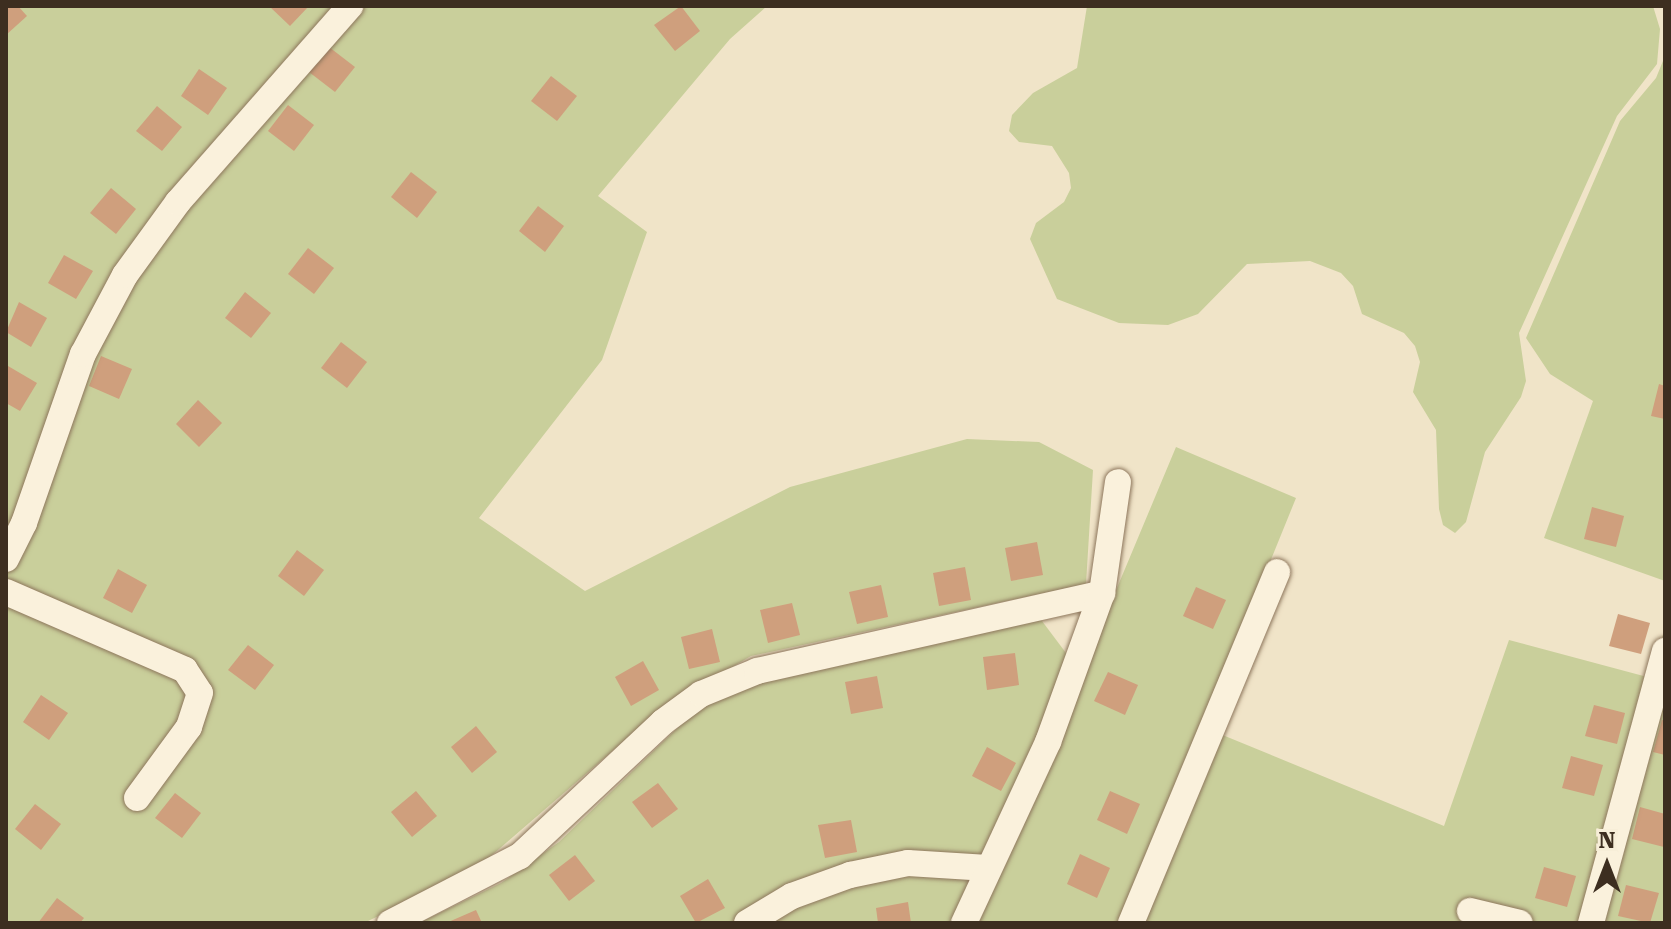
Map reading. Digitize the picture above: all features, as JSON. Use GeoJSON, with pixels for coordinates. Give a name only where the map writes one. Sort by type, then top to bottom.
{"type":"FeatureCollection","features":[{"type":"Feature","properties":{"kind":"lane"},"geometry":{"type":"LineString","coordinates":[[6,559],[24,523],[83,354],[125,275],[178,202],[350,6]]}},
{"type":"Feature","properties":{"kind":"lane"},"geometry":{"type":"LineString","coordinates":[[964,923],[1048,742],[1102,593],[1118,482]]}},
{"type":"Feature","properties":{"kind":"lane"},"geometry":{"type":"LineString","coordinates":[[1131,923],[1277,572]]}},
{"type":"Feature","properties":{"kind":"lane"},"geometry":{"type":"LineString","coordinates":[[6,592],[185,670],[200,693],[189,727],[137,798]]}},
{"type":"Feature","properties":{"kind":"lane"},"geometry":{"type":"LineString","coordinates":[[390,923],[520,856],[663,722],[701,694],[757,671],[1102,593]]}},
{"type":"Feature","properties":{"kind":"lane"},"geometry":{"type":"LineString","coordinates":[[1591,923],[1665,651]]}},
{"type":"Feature","properties":{"kind":"lane"},"geometry":{"type":"LineString","coordinates":[[747,923],[792,896],[850,875],[908,863],[988,868]]}},
{"type":"Feature","properties":{"kind":"lane"},"geometry":{"type":"LineString","coordinates":[[1470,911],[1520,923]]}},
{"type":"Feature","properties":{"kind":"green space"},"geometry":{"type":"Polygon","coordinates":[[[6,6],[767,6],[730,39],[598,196],[647,232],[602,360],[479,518],[585,591],[790,487],[967,439],[1039,442],[1093,470],[1086,584],[751,656],[661,709],[477,868],[364,923],[6,923],[6,6]]]}},
{"type":"Feature","properties":{"kind":"green space"},"geometry":{"type":"Polygon","coordinates":[[[1087,6],[1653,6],[1660,29],[1657,64],[1617,116],[1519,333],[1526,381],[1521,397],[1485,452],[1466,522],[1455,533],[1443,525],[1439,509],[1436,430],[1413,392],[1420,362],[1415,346],[1404,333],[1362,314],[1353,286],[1341,273],[1310,261],[1247,264],[1198,314],[1168,325],[1119,323],[1057,299],[1030,239],[1036,223],[1064,202],[1071,188],[1069,173],[1052,146],[1019,142],[1009,131],[1012,115],[1033,93],[1077,68],[1087,6]]]}},
{"type":"Feature","properties":{"kind":"green space"},"geometry":{"type":"Polygon","coordinates":[[[1665,56],[1665,581],[1544,538],[1593,401],[1550,374],[1526,338],[1620,121],[1656,78],[1665,56]]]}},
{"type":"Feature","properties":{"kind":"green space"},"geometry":{"type":"Polygon","coordinates":[[[1176,447],[1296,498],[1203,727],[1444,826],[1509,640],[1651,678],[1665,627],[1665,923],[419,923],[501,883],[559,842],[693,713],[739,687],[1036,613],[1069,657],[1086,662],[1176,447]]]}},
{"type":"Feature","properties":{"kind":"building"},"geometry":{"type":"Polygon","coordinates":[[[6,6],[18,6],[27,16],[6,35],[6,6]]]}},
{"type":"Feature","properties":{"kind":"building"},"geometry":{"type":"Polygon","coordinates":[[[269,6],[309,6],[290,26],[269,6]]]}},
{"type":"Feature","properties":{"kind":"building"},"geometry":{"type":"Polygon","coordinates":[[[681,6],[700,31],[675,51],[654,25],[681,6]]]}},
{"type":"Feature","properties":{"kind":"building"},"geometry":{"type":"Polygon","coordinates":[[[329,47],[355,67],[335,92],[309,72],[329,47]]]}},
{"type":"Feature","properties":{"kind":"building"},"geometry":{"type":"Polygon","coordinates":[[[199,69],[227,88],[208,115],[181,96],[199,69]]]}},
{"type":"Feature","properties":{"kind":"building"},"geometry":{"type":"Polygon","coordinates":[[[551,76],[577,96],[557,121],[531,101],[551,76]]]}},
{"type":"Feature","properties":{"kind":"building"},"geometry":{"type":"Polygon","coordinates":[[[288,105],[314,125],[294,151],[268,131],[288,105]]]}},
{"type":"Feature","properties":{"kind":"building"},"geometry":{"type":"Polygon","coordinates":[[[157,106],[182,127],[162,151],[136,131],[157,106]]]}},
{"type":"Feature","properties":{"kind":"building"},"geometry":{"type":"Polygon","coordinates":[[[411,172],[437,192],[417,218],[391,197],[411,172]]]}},
{"type":"Feature","properties":{"kind":"building"},"geometry":{"type":"Polygon","coordinates":[[[111,188],[136,209],[116,234],[90,213],[111,188]]]}},
{"type":"Feature","properties":{"kind":"building"},"geometry":{"type":"Polygon","coordinates":[[[538,206],[564,226],[545,252],[519,231],[538,206]]]}},
{"type":"Feature","properties":{"kind":"building"},"geometry":{"type":"Polygon","coordinates":[[[308,248],[334,268],[314,294],[288,274],[308,248]]]}},
{"type":"Feature","properties":{"kind":"building"},"geometry":{"type":"Polygon","coordinates":[[[64,255],[93,271],[76,299],[48,283],[64,255]]]}},
{"type":"Feature","properties":{"kind":"building"},"geometry":{"type":"Polygon","coordinates":[[[245,292],[271,313],[251,338],[225,318],[245,292]]]}},
{"type":"Feature","properties":{"kind":"building"},"geometry":{"type":"Polygon","coordinates":[[[19,302],[47,318],[31,347],[6,332],[19,302]]]}},
{"type":"Feature","properties":{"kind":"building"},"geometry":{"type":"Polygon","coordinates":[[[341,342],[367,362],[347,388],[321,368],[341,342]]]}},
{"type":"Feature","properties":{"kind":"building"},"geometry":{"type":"Polygon","coordinates":[[[101,356],[132,369],[119,399],[89,386],[101,356]]]}},
{"type":"Feature","properties":{"kind":"building"},"geometry":{"type":"Polygon","coordinates":[[[8,366],[37,383],[20,411],[6,403],[8,366]]]}},
{"type":"Feature","properties":{"kind":"building"},"geometry":{"type":"Polygon","coordinates":[[[1659,384],[1665,386],[1665,419],[1651,416],[1659,384]]]}},
{"type":"Feature","properties":{"kind":"building"},"geometry":{"type":"Polygon","coordinates":[[[198,400],[222,423],[199,447],[176,424],[198,400]]]}},
{"type":"Feature","properties":{"kind":"building"},"geometry":{"type":"Polygon","coordinates":[[[1592,507],[1624,516],[1616,547],[1584,539],[1592,507]]]}},
{"type":"Feature","properties":{"kind":"building"},"geometry":{"type":"Polygon","coordinates":[[[1037,542],[1043,575],[1011,581],[1005,548],[1037,542]]]}},
{"type":"Feature","properties":{"kind":"building"},"geometry":{"type":"Polygon","coordinates":[[[297,550],[324,570],[304,596],[278,576],[297,550]]]}},
{"type":"Feature","properties":{"kind":"building"},"geometry":{"type":"Polygon","coordinates":[[[965,567],[971,600],[939,606],[933,573],[965,567]]]}},
{"type":"Feature","properties":{"kind":"building"},"geometry":{"type":"Polygon","coordinates":[[[118,569],[147,585],[132,613],[103,598],[118,569]]]}},
{"type":"Feature","properties":{"kind":"building"},"geometry":{"type":"Polygon","coordinates":[[[881,585],[888,617],[857,624],[849,592],[881,585]]]}},
{"type":"Feature","properties":{"kind":"building"},"geometry":{"type":"Polygon","coordinates":[[[1196,587],[1226,600],[1213,629],[1183,616],[1196,587]]]}},
{"type":"Feature","properties":{"kind":"building"},"geometry":{"type":"Polygon","coordinates":[[[792,603],[800,635],[768,643],[760,610],[792,603]]]}},
{"type":"Feature","properties":{"kind":"building"},"geometry":{"type":"Polygon","coordinates":[[[1618,614],[1650,623],[1641,654],[1609,646],[1618,614]]]}},
{"type":"Feature","properties":{"kind":"building"},"geometry":{"type":"Polygon","coordinates":[[[712,629],[720,662],[689,669],[681,637],[712,629]]]}},
{"type":"Feature","properties":{"kind":"building"},"geometry":{"type":"Polygon","coordinates":[[[248,645],[274,665],[255,690],[228,670],[248,645]]]}},
{"type":"Feature","properties":{"kind":"building"},"geometry":{"type":"Polygon","coordinates":[[[1015,653],[1019,685],[987,690],[983,657],[1015,653]]]}},
{"type":"Feature","properties":{"kind":"building"},"geometry":{"type":"Polygon","coordinates":[[[643,661],[659,690],[631,706],[615,677],[643,661]]]}},
{"type":"Feature","properties":{"kind":"building"},"geometry":{"type":"Polygon","coordinates":[[[1108,672],[1138,685],[1125,715],[1094,701],[1108,672]]]}},
{"type":"Feature","properties":{"kind":"building"},"geometry":{"type":"Polygon","coordinates":[[[877,676],[883,708],[851,714],[845,682],[877,676]]]}},
{"type":"Feature","properties":{"kind":"building"},"geometry":{"type":"Polygon","coordinates":[[[41,695],[68,713],[49,740],[23,722],[41,695]]]}},
{"type":"Feature","properties":{"kind":"building"},"geometry":{"type":"Polygon","coordinates":[[[1594,705],[1625,713],[1617,744],[1585,736],[1594,705]]]}},
{"type":"Feature","properties":{"kind":"building"},"geometry":{"type":"Polygon","coordinates":[[[1662,720],[1665,721],[1665,755],[1653,752],[1662,720]]]}},
{"type":"Feature","properties":{"kind":"building"},"geometry":{"type":"Polygon","coordinates":[[[476,726],[497,752],[472,773],[451,747],[476,726]]]}},
{"type":"Feature","properties":{"kind":"building"},"geometry":{"type":"Polygon","coordinates":[[[987,747],[1016,763],[1001,791],[972,776],[987,747]]]}},
{"type":"Feature","properties":{"kind":"building"},"geometry":{"type":"Polygon","coordinates":[[[1571,756],[1603,765],[1594,796],[1562,788],[1571,756]]]}},
{"type":"Feature","properties":{"kind":"building"},"geometry":{"type":"Polygon","coordinates":[[[658,783],[678,809],[652,828],[632,802],[658,783]]]}},
{"type":"Feature","properties":{"kind":"building"},"geometry":{"type":"Polygon","coordinates":[[[416,791],[437,816],[412,837],[391,812],[416,791]]]}},
{"type":"Feature","properties":{"kind":"building"},"geometry":{"type":"Polygon","coordinates":[[[1110,791],[1140,804],[1127,834],[1097,820],[1110,791]]]}},
{"type":"Feature","properties":{"kind":"building"},"geometry":{"type":"Polygon","coordinates":[[[175,793],[201,813],[182,838],[155,818],[175,793]]]}},
{"type":"Feature","properties":{"kind":"building"},"geometry":{"type":"Polygon","coordinates":[[[35,804],[61,824],[41,850],[15,829],[35,804]]]}},
{"type":"Feature","properties":{"kind":"building"},"geometry":{"type":"Polygon","coordinates":[[[1640,807],[1665,814],[1664,847],[1632,839],[1640,807]]]}},
{"type":"Feature","properties":{"kind":"building"},"geometry":{"type":"Polygon","coordinates":[[[851,820],[857,852],[825,858],[818,825],[851,820]]]}},
{"type":"Feature","properties":{"kind":"building"},"geometry":{"type":"Polygon","coordinates":[[[1080,854],[1110,868],[1097,898],[1067,884],[1080,854]]]}},
{"type":"Feature","properties":{"kind":"building"},"geometry":{"type":"Polygon","coordinates":[[[575,855],[595,881],[569,901],[549,875],[575,855]]]}},
{"type":"Feature","properties":{"kind":"building"},"geometry":{"type":"Polygon","coordinates":[[[1544,867],[1576,876],[1567,907],[1535,898],[1544,867]]]}},
{"type":"Feature","properties":{"kind":"building"},"geometry":{"type":"Polygon","coordinates":[[[708,879],[725,908],[696,923],[680,896],[708,879]]]}},
{"type":"Feature","properties":{"kind":"building"},"geometry":{"type":"Polygon","coordinates":[[[1626,885],[1659,893],[1650,923],[1618,916],[1626,885]]]}},
{"type":"Feature","properties":{"kind":"building"},"geometry":{"type":"Polygon","coordinates":[[[57,898],[84,918],[80,923],[38,923],[57,898]]]}},
{"type":"Feature","properties":{"kind":"building"},"geometry":{"type":"Polygon","coordinates":[[[908,902],[911,923],[878,923],[876,908],[908,902]]]}},
{"type":"Feature","properties":{"kind":"building"},"geometry":{"type":"Polygon","coordinates":[[[476,910],[482,923],[446,923],[476,910]]]}}]}
